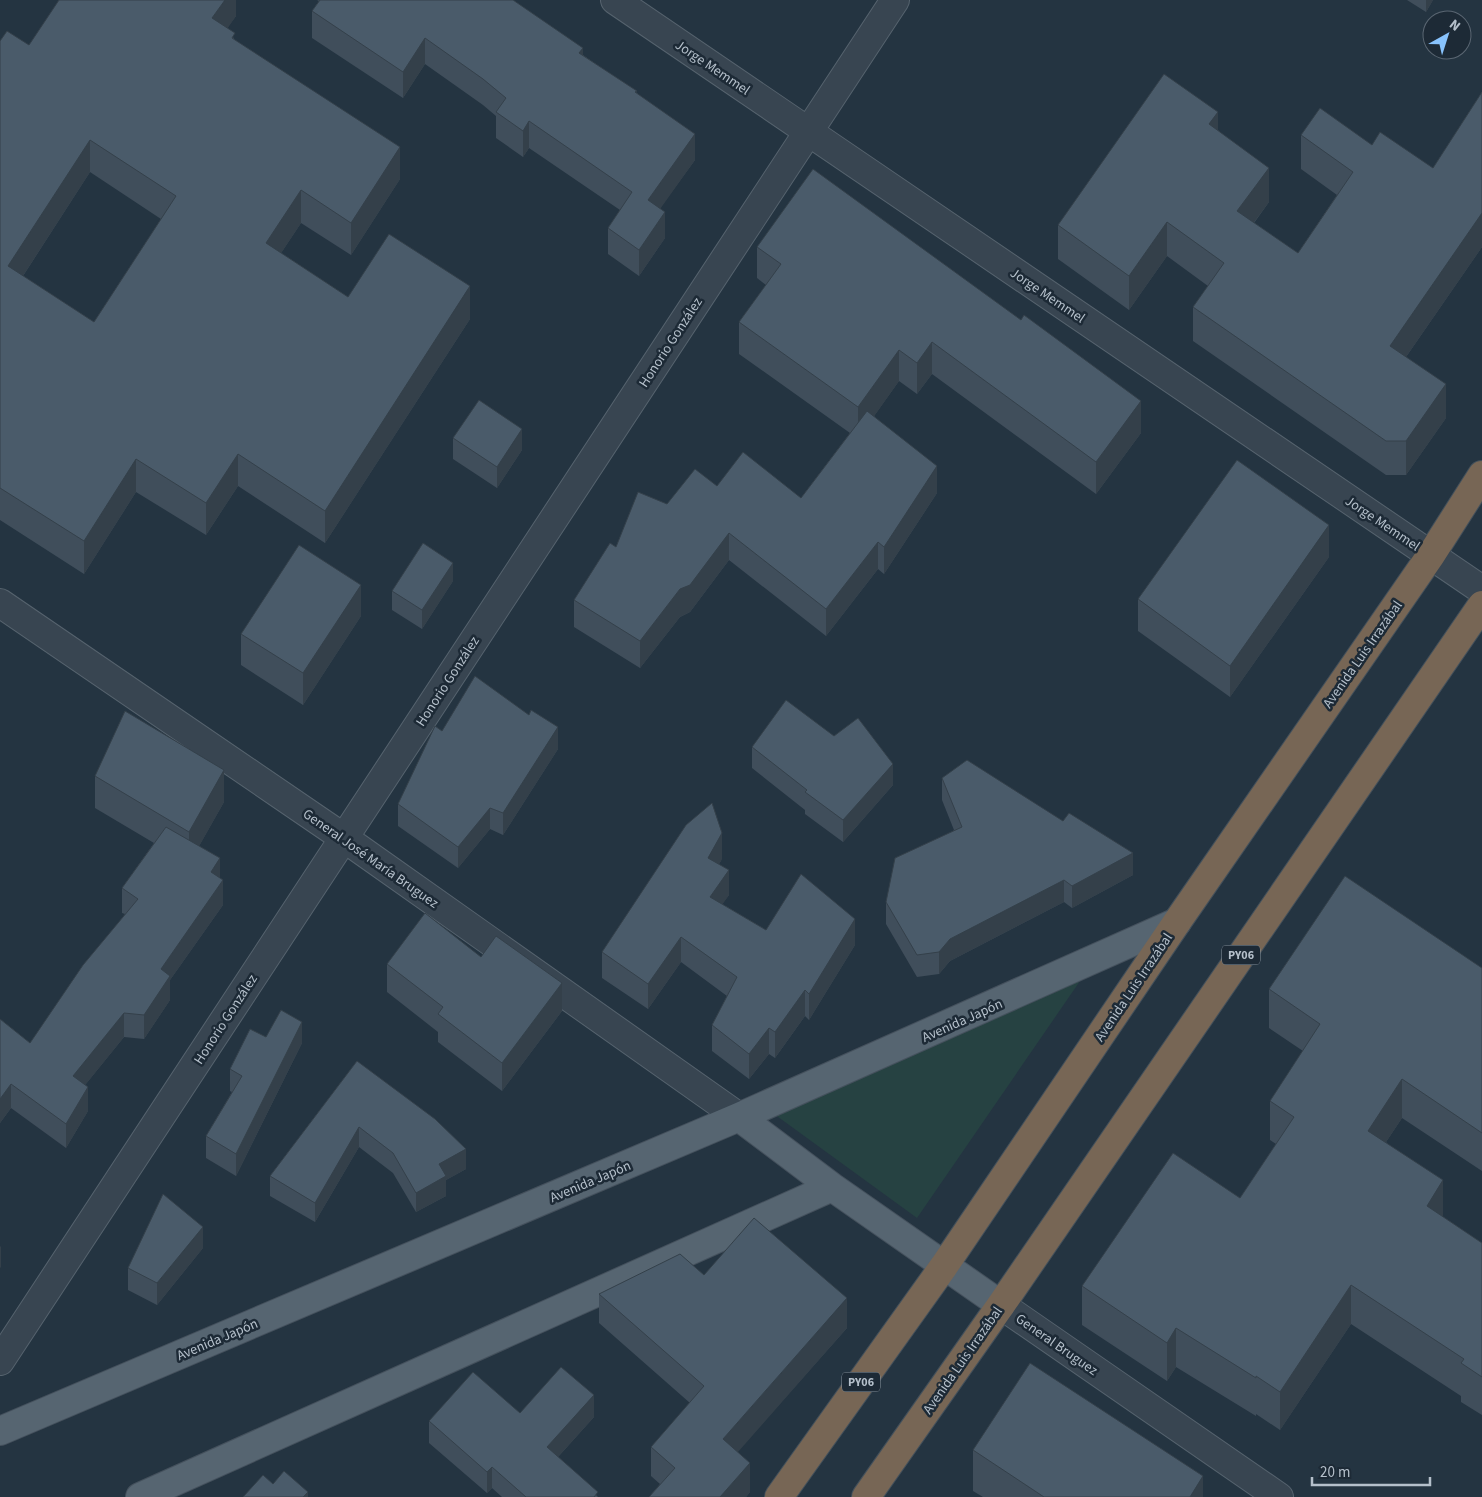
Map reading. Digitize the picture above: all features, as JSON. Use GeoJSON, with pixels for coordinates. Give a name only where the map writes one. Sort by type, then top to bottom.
{"type":"FeatureCollection","features":[{"type":"Feature","properties":{"kind":"highway","name":"Avenida Luis Irrazábal"},"geometry":{"type":"LineString","coordinates":[[779,1497],[944,1266],[1177,922],[1431,555],[1482,475]]}},
{"type":"Feature","properties":{"kind":"highway","name":"Avenida Luis Irrazábal"},"geometry":{"type":"LineString","coordinates":[[866,1497],[1001,1305],[1482,605]]}},
{"type":"Feature","properties":{"kind":"main road","name":"Avenida Japón"},"geometry":{"type":"LineString","coordinates":[[0,1432],[739,1117],[1177,922]]}},
{"type":"Feature","properties":{"kind":"main road","name":"General Bruguez"},"geometry":{"type":"LineString","coordinates":[[739,1117],[832,1187],[1001,1305]]}},
{"type":"Feature","properties":{"kind":"main road"},"geometry":{"type":"LineString","coordinates":[[140,1497],[832,1187]]}},
{"type":"Feature","properties":{"kind":"street","name":"Jorge Memmel"},"geometry":{"type":"LineString","coordinates":[[615,0],[1482,590]]}},
{"type":"Feature","properties":{"kind":"street","name":"Honorio González"},"geometry":{"type":"LineString","coordinates":[[0,1361],[895,0]]}},
{"type":"Feature","properties":{"kind":"street","name":"General José María Bruguez"},"geometry":{"type":"LineString","coordinates":[[0,604],[344,838],[739,1117]]}},
{"type":"Feature","properties":{"kind":"street","name":"General Bruguez"},"geometry":{"type":"LineString","coordinates":[[1001,1305],[1279,1497]]}},
{"type":"Feature","properties":{"kind":"green space"},"geometry":{"type":"Polygon","coordinates":[[[1111,936],[917,1218],[759,1103],[1111,936]]]}},
{"type":"Feature","properties":{"kind":"building"},"geometry":{"type":"Polygon","coordinates":[[[59,0],[225,0],[212,18],[235,33],[232,38],[400,147],[351,223],[301,190],[266,243],[348,297],[389,234],[470,286],[325,511],[238,454],[206,503],[136,459],[84,541],[0,488],[0,41],[7,31],[29,45],[59,0]],[[90,140],[8,266],[94,322],[176,196],[90,140]]]}},
{"type":"Feature","properties":{"kind":"building"},"geometry":{"type":"Polygon","coordinates":[[[320,0],[513,0],[583,48],[579,53],[637,91],[635,92],[695,134],[648,200],[665,212],[639,250],[608,228],[632,192],[529,121],[523,131],[496,112],[506,98],[483,79],[425,38],[403,72],[312,11],[320,0]]]}},
{"type":"Feature","properties":{"kind":"building"},"geometry":{"type":"Polygon","coordinates":[[[1164,74],[1218,112],[1209,124],[1269,168],[1237,211],[1298,253],[1353,172],[1301,135],[1320,108],[1372,145],[1380,132],[1433,168],[1482,92],[1482,213],[1390,346],[1446,384],[1406,441],[1386,441],[1193,307],[1224,263],[1167,222],[1129,276],[1058,225],[1164,74]]]}},
{"type":"Feature","properties":{"kind":"building"},"geometry":{"type":"Polygon","coordinates":[[[813,169],[1021,320],[1024,315],[1141,401],[1096,462],[932,342],[917,363],[899,350],[858,407],[739,322],[781,264],[757,247],[813,169]]]}},
{"type":"Feature","properties":{"kind":"building"},"geometry":{"type":"Polygon","coordinates":[[[479,400],[522,429],[497,467],[453,438],[479,400]]]}},
{"type":"Feature","properties":{"kind":"building"},"geometry":{"type":"Polygon","coordinates":[[[867,411],[937,466],[884,547],[878,542],[826,609],[729,533],[690,585],[680,589],[640,641],[574,600],[610,543],[616,547],[638,492],[667,504],[695,469],[717,486],[743,452],[801,498],[867,411]]]}},
{"type":"Feature","properties":{"kind":"building"},"geometry":{"type":"Polygon","coordinates":[[[1237,460],[1329,525],[1230,666],[1138,599],[1237,460]]]}},
{"type":"Feature","properties":{"kind":"building"},"geometry":{"type":"Polygon","coordinates":[[[423,543],[453,563],[422,610],[392,591],[423,543]]]}},
{"type":"Feature","properties":{"kind":"building"},"geometry":{"type":"Polygon","coordinates":[[[299,545],[361,585],[303,673],[241,634],[299,545]]]}},
{"type":"Feature","properties":{"kind":"building"},"geometry":{"type":"Polygon","coordinates":[[[475,676],[529,715],[531,710],[558,727],[503,813],[490,808],[458,847],[398,804],[435,726],[442,731],[475,676]]]}},
{"type":"Feature","properties":{"kind":"building"},"geometry":{"type":"Polygon","coordinates":[[[786,700],[834,736],[858,718],[893,764],[843,820],[805,792],[807,790],[752,747],[786,700]]]}},
{"type":"Feature","properties":{"kind":"building"},"geometry":{"type":"Polygon","coordinates":[[[125,711],[224,770],[189,832],[95,776],[125,711]]]}},
{"type":"Feature","properties":{"kind":"building"},"geometry":{"type":"Polygon","coordinates":[[[967,760],[1063,821],[1069,813],[1133,853],[1072,886],[1064,880],[950,939],[939,952],[917,955],[886,902],[895,858],[962,827],[942,778],[967,760]]]}},
{"type":"Feature","properties":{"kind":"building"},"geometry":{"type":"Polygon","coordinates":[[[712,803],[722,833],[708,858],[729,870],[710,897],[766,930],[801,874],[855,919],[809,994],[805,990],[775,1032],[769,1028],[749,1054],[712,1025],[737,977],[681,937],[648,984],[602,952],[686,825],[712,803]]]}},
{"type":"Feature","properties":{"kind":"building"},"geometry":{"type":"Polygon","coordinates":[[[166,827],[220,858],[211,872],[223,880],[161,969],[170,976],[144,1015],[124,1013],[73,1076],[88,1087],[66,1124],[11,1084],[0,1099],[0,1019],[30,1043],[83,965],[138,899],[122,888],[166,827]]]}},
{"type":"Feature","properties":{"kind":"building"},"geometry":{"type":"Polygon","coordinates":[[[1345,876],[1482,968],[1482,1133],[1402,1079],[1368,1131],[1443,1180],[1427,1206],[1482,1243],[1482,1377],[1461,1363],[1464,1359],[1351,1285],[1280,1392],[1176,1328],[1167,1343],[1082,1286],[1173,1153],[1240,1198],[1294,1117],[1270,1101],[1320,1024],[1269,989],[1345,876]]]}},
{"type":"Feature","properties":{"kind":"building"},"geometry":{"type":"Polygon","coordinates":[[[425,913],[481,957],[496,936],[562,983],[502,1063],[438,1014],[443,1007],[387,964],[425,913]]]}},
{"type":"Feature","properties":{"kind":"building"},"geometry":{"type":"Polygon","coordinates":[[[281,1010],[302,1022],[236,1154],[206,1136],[242,1076],[230,1069],[250,1029],[266,1037],[281,1010]]]}},
{"type":"Feature","properties":{"kind":"building"},"geometry":{"type":"Polygon","coordinates":[[[357,1061],[435,1119],[466,1149],[439,1164],[446,1176],[416,1193],[393,1153],[359,1127],[315,1203],[270,1176],[357,1061]]]}},
{"type":"Feature","properties":{"kind":"building"},"geometry":{"type":"Polygon","coordinates":[[[163,1194],[203,1227],[157,1283],[128,1268],[163,1194]]]}},
{"type":"Feature","properties":{"kind":"building"},"geometry":{"type":"Polygon","coordinates":[[[754,1218],[847,1298],[723,1439],[750,1463],[720,1497],[649,1497],[675,1468],[651,1447],[704,1386],[599,1294],[680,1254],[704,1275],[754,1218]]]}},
{"type":"Feature","properties":{"kind":"building"},"geometry":{"type":"Polygon","coordinates":[[[1030,1363],[1203,1476],[1190,1497],[1044,1497],[973,1450],[1030,1363]]]}},
{"type":"Feature","properties":{"kind":"building"},"geometry":{"type":"Polygon","coordinates":[[[561,1367],[594,1395],[547,1447],[598,1492],[594,1497],[526,1497],[492,1467],[487,1472],[429,1421],[473,1372],[520,1413],[561,1367]]]}},
{"type":"Feature","properties":{"kind":"building"},"geometry":{"type":"Polygon","coordinates":[[[284,1471],[308,1492],[303,1497],[243,1497],[263,1475],[273,1484],[284,1471]]]}}]}
